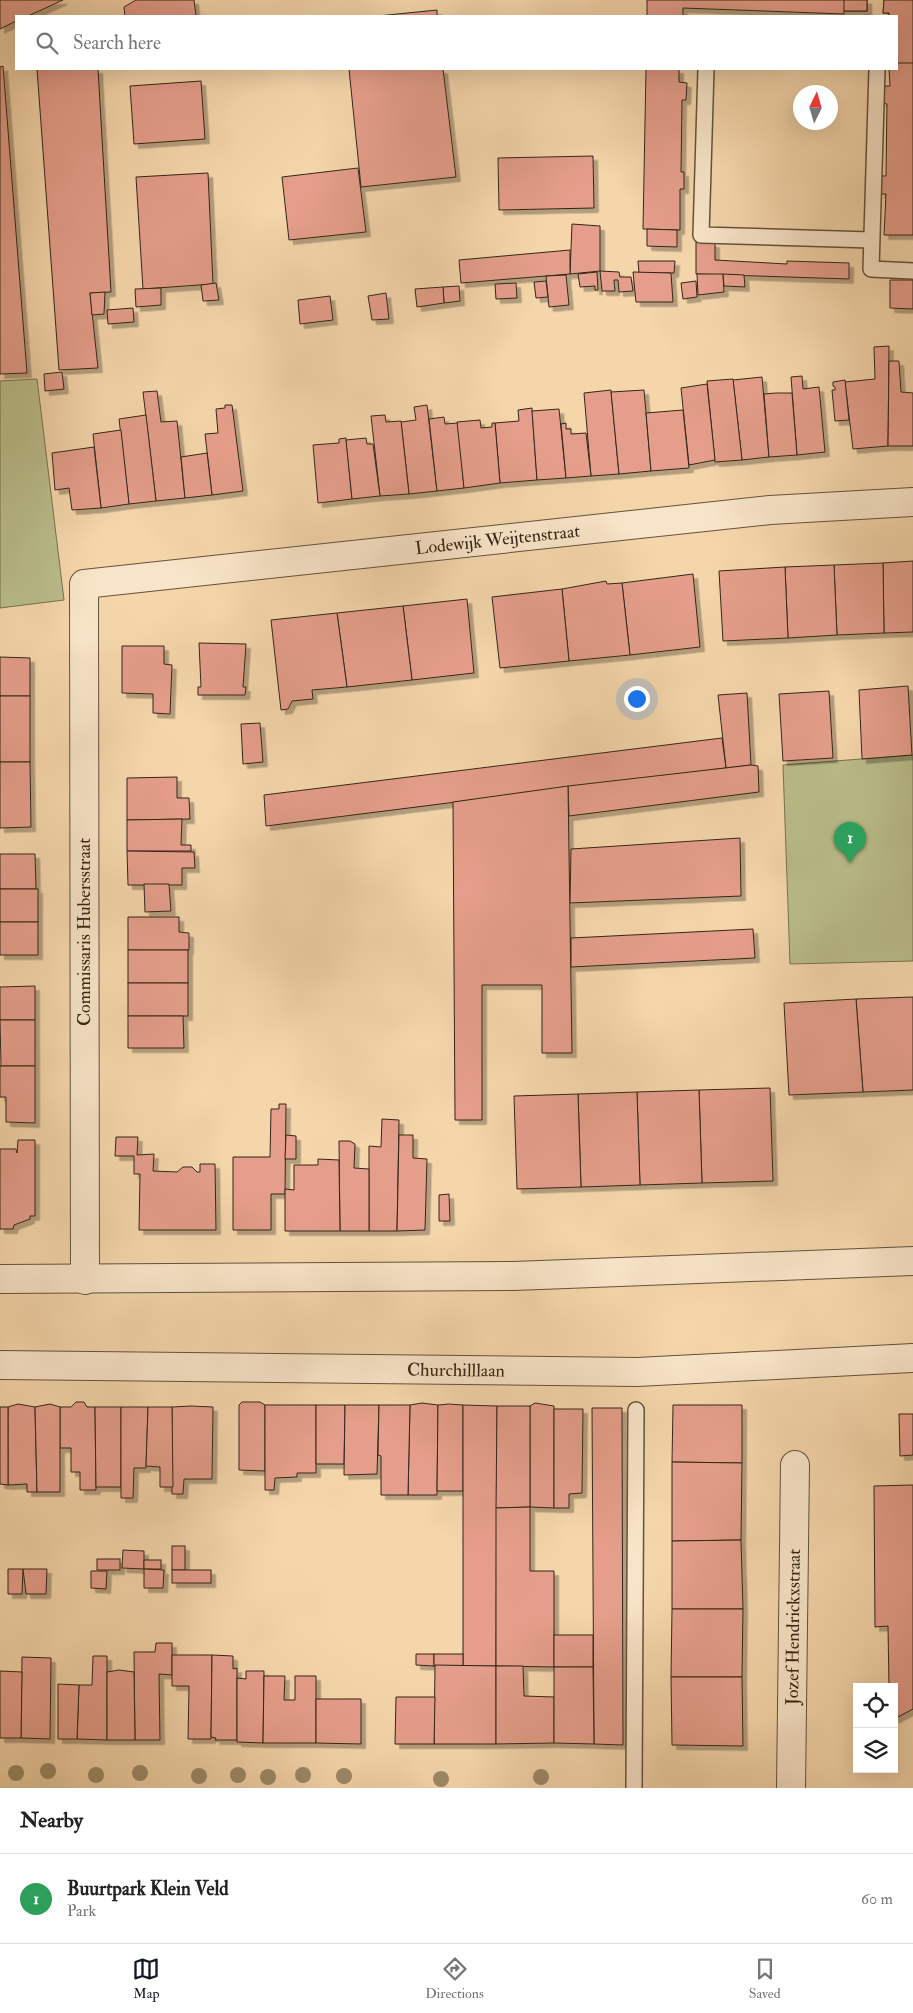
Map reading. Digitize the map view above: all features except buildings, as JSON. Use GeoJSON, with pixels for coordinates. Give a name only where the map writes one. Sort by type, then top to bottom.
{"type":"FeatureCollection","features":[{"type":"Feature","properties":{"kind":"street","name":"Lodewijk Weijtenstraat"},"geometry":{"type":"LineString","coordinates":[[84,584],[770,510],[913,502]]}},
{"type":"Feature","properties":{"kind":"street","name":"Commissaris Hubersstraat"},"geometry":{"type":"LineString","coordinates":[[84,584],[85,1280]]}},
{"type":"Feature","properties":{"kind":"street"},"geometry":{"type":"LineString","coordinates":[[0,1279],[514,1276],[913,1261]]}},
{"type":"Feature","properties":{"kind":"street","name":"Churchilllaan"},"geometry":{"type":"LineString","coordinates":[[0,1365],[637,1372],[913,1358]]}},
{"type":"Feature","properties":{"kind":"street","name":"Jozef Hendrickxstraat"},"geometry":{"type":"LineString","coordinates":[[791,1788],[795,1465]]}},
{"type":"Feature","properties":{"kind":"lane"},"geometry":{"type":"LineString","coordinates":[[706,70],[701,235],[871,240]]}},
{"type":"Feature","properties":{"kind":"lane"},"geometry":{"type":"LineString","coordinates":[[877,70],[871,269],[913,271]]}},
{"type":"Feature","properties":{"kind":"lane"},"geometry":{"type":"LineString","coordinates":[[634,1788],[636,1410]]}},
{"type":"Feature","properties":{"kind":"green space"},"geometry":{"type":"Polygon","coordinates":[[[37,379],[64,600],[0,608],[0,381],[37,379]]]}},
{"type":"Feature","properties":{"kind":"green space"},"geometry":{"type":"Polygon","coordinates":[[[913,755],[913,961],[790,964],[783,765],[913,755]]]}},
{"type":"Feature","properties":{"kind":"place","name":"Buurtpark Klein Veld"},"geometry":{"type":"Point","coordinates":[850,863]}}]}
